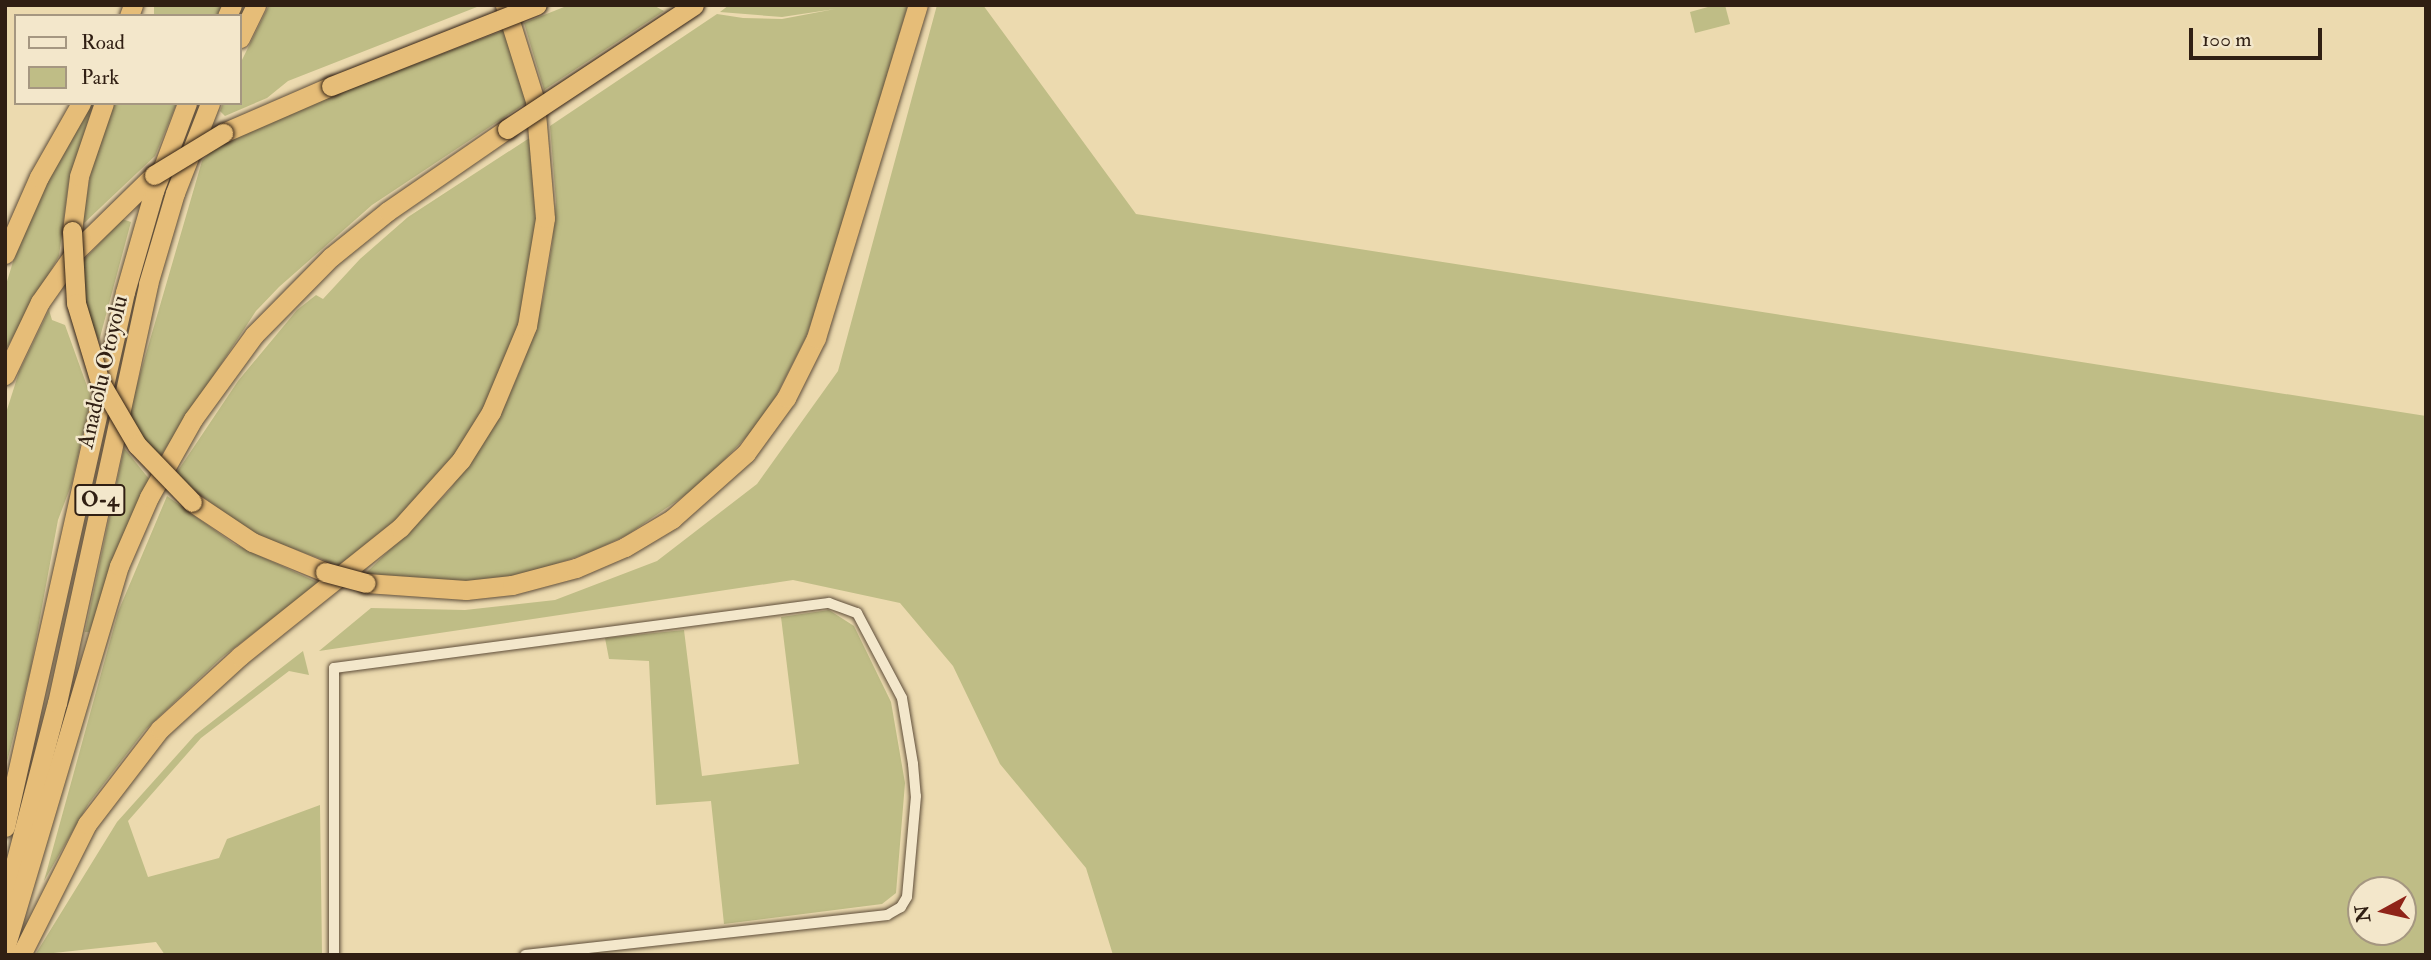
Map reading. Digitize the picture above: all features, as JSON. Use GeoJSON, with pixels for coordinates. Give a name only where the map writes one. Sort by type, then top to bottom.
{"type":"FeatureCollection","features":[{"type":"Feature","properties":{"kind":"highway"},"geometry":{"type":"LineString","coordinates":[[242,34],[256,5]]}},
{"type":"Feature","properties":{"kind":"highway"},"geometry":{"type":"LineString","coordinates":[[21,955],[88,824],[145,747],[213,678],[400,528],[461,460],[495,403],[527,326],[545,218],[535,101],[505,5]]}},
{"type":"Feature","properties":{"kind":"highway"},"geometry":{"type":"LineString","coordinates":[[5,375],[40,302],[76,251],[154,174],[223,133],[331,86],[537,5]]}},
{"type":"Feature","properties":{"kind":"highway"},"geometry":{"type":"LineString","coordinates":[[5,948],[118,566],[153,488],[193,419],[254,335],[331,257],[388,211],[694,5]]}},
{"type":"Feature","properties":{"kind":"highway"},"geometry":{"type":"LineString","coordinates":[[102,105],[79,176],[72,231],[76,303],[100,382],[137,445],[192,502],[252,542],[325,572],[366,583],[425,590],[491,588],[590,563],[656,530],[706,493],[746,453],[786,398],[827,306],[918,5]]}},
{"type":"Feature","properties":{"kind":"highway"},"geometry":{"type":"LineString","coordinates":[[5,254],[39,177],[80,105]]}},
{"type":"Feature","properties":{"kind":"highway","name":"Anadolu Otoyolu"},"geometry":{"type":"LineString","coordinates":[[5,827],[125,292],[154,191],[186,105]]}},
{"type":"Feature","properties":{"kind":"highway","name":"Anadolu Otoyolu"},"geometry":{"type":"LineString","coordinates":[[5,902],[57,703],[148,284],[175,193],[209,105]]}},
{"type":"Feature","properties":{"kind":"street"},"geometry":{"type":"LineString","coordinates":[[334,955],[334,668],[829,603],[857,613],[902,698],[913,764],[916,796],[907,897],[901,907],[887,915],[573,952],[525,955]]}},
{"type":"Feature","properties":{"kind":"green space"},"geometry":{"type":"Polygon","coordinates":[[[154,5],[222,5],[222,14],[154,14],[154,5]]]}},
{"type":"Feature","properties":{"kind":"green space"},"geometry":{"type":"Polygon","coordinates":[[[269,5],[482,5],[288,81],[267,98],[225,116],[220,111],[222,105],[242,105],[242,60],[269,5]]]}},
{"type":"Feature","properties":{"kind":"green space"},"geometry":{"type":"Polygon","coordinates":[[[569,5],[653,5],[664,11],[544,90],[524,23],[569,5]]]}},
{"type":"Feature","properties":{"kind":"green space"},"geometry":{"type":"Polygon","coordinates":[[[729,5],[908,5],[826,280],[806,337],[776,396],[752,431],[700,485],[627,535],[591,552],[529,573],[489,580],[436,584],[366,573],[449,491],[506,403],[524,361],[543,299],[552,245],[556,202],[550,126],[717,14],[782,19],[835,9],[782,17],[720,12],[729,5]]]}},
{"type":"Feature","properties":{"kind":"green space"},"geometry":{"type":"Polygon","coordinates":[[[937,5],[983,5],[1136,214],[2426,416],[2426,955],[1113,955],[1086,868],[1000,764],[953,666],[900,603],[793,580],[319,651],[371,608],[465,610],[555,600],[657,561],[757,484],[838,371],[937,5]]]}},
{"type":"Feature","properties":{"kind":"green space"},"geometry":{"type":"Polygon","coordinates":[[[1725,5],[1730,24],[1695,33],[1690,12],[1725,5]]]}},
{"type":"Feature","properties":{"kind":"green space"},"geometry":{"type":"Polygon","coordinates":[[[507,29],[529,101],[372,205],[279,287],[256,311],[158,460],[127,419],[202,161],[214,148],[257,128],[256,125],[507,29]]]}},
{"type":"Feature","properties":{"kind":"green space"},"geometry":{"type":"Polygon","coordinates":[[[89,105],[93,105],[69,180],[59,256],[5,351],[5,288],[30,213],[89,105]]]}},
{"type":"Feature","properties":{"kind":"green space"},"geometry":{"type":"Polygon","coordinates":[[[111,105],[176,105],[155,156],[82,225],[93,159],[111,105]]]}},
{"type":"Feature","properties":{"kind":"green space"},"geometry":{"type":"Polygon","coordinates":[[[534,135],[538,212],[528,288],[507,364],[461,448],[413,506],[340,566],[248,532],[175,475],[238,381],[297,310],[316,295],[323,299],[360,259],[408,217],[534,135]]]}},
{"type":"Feature","properties":{"kind":"green space"},"geometry":{"type":"Polygon","coordinates":[[[122,219],[131,222],[99,341],[86,307],[81,263],[122,219]]]}},
{"type":"Feature","properties":{"kind":"green space"},"geometry":{"type":"Polygon","coordinates":[[[49,310],[52,320],[65,325],[91,397],[72,483],[58,520],[30,672],[5,770],[5,416],[19,372],[49,310]]]}},
{"type":"Feature","properties":{"kind":"green space"},"geometry":{"type":"Polygon","coordinates":[[[124,448],[150,480],[89,632],[85,632],[124,448]]]}},
{"type":"Feature","properties":{"kind":"green space"},"geometry":{"type":"Polygon","coordinates":[[[167,496],[234,544],[319,583],[221,658],[145,730],[89,803],[44,881],[118,612],[167,496]]]}},
{"type":"Feature","properties":{"kind":"green space"},"geometry":{"type":"Polygon","coordinates":[[[829,610],[854,626],[891,702],[905,783],[896,893],[882,904],[724,924],[711,801],[656,805],[649,661],[609,659],[605,638],[684,630],[702,776],[799,764],[781,617],[829,610]]]}},
{"type":"Feature","properties":{"kind":"green space"},"geometry":{"type":"Polygon","coordinates":[[[303,651],[309,675],[289,671],[201,738],[128,821],[148,877],[219,858],[227,839],[320,805],[322,955],[165,955],[156,942],[35,955],[117,822],[195,735],[303,651]]]}}]}
